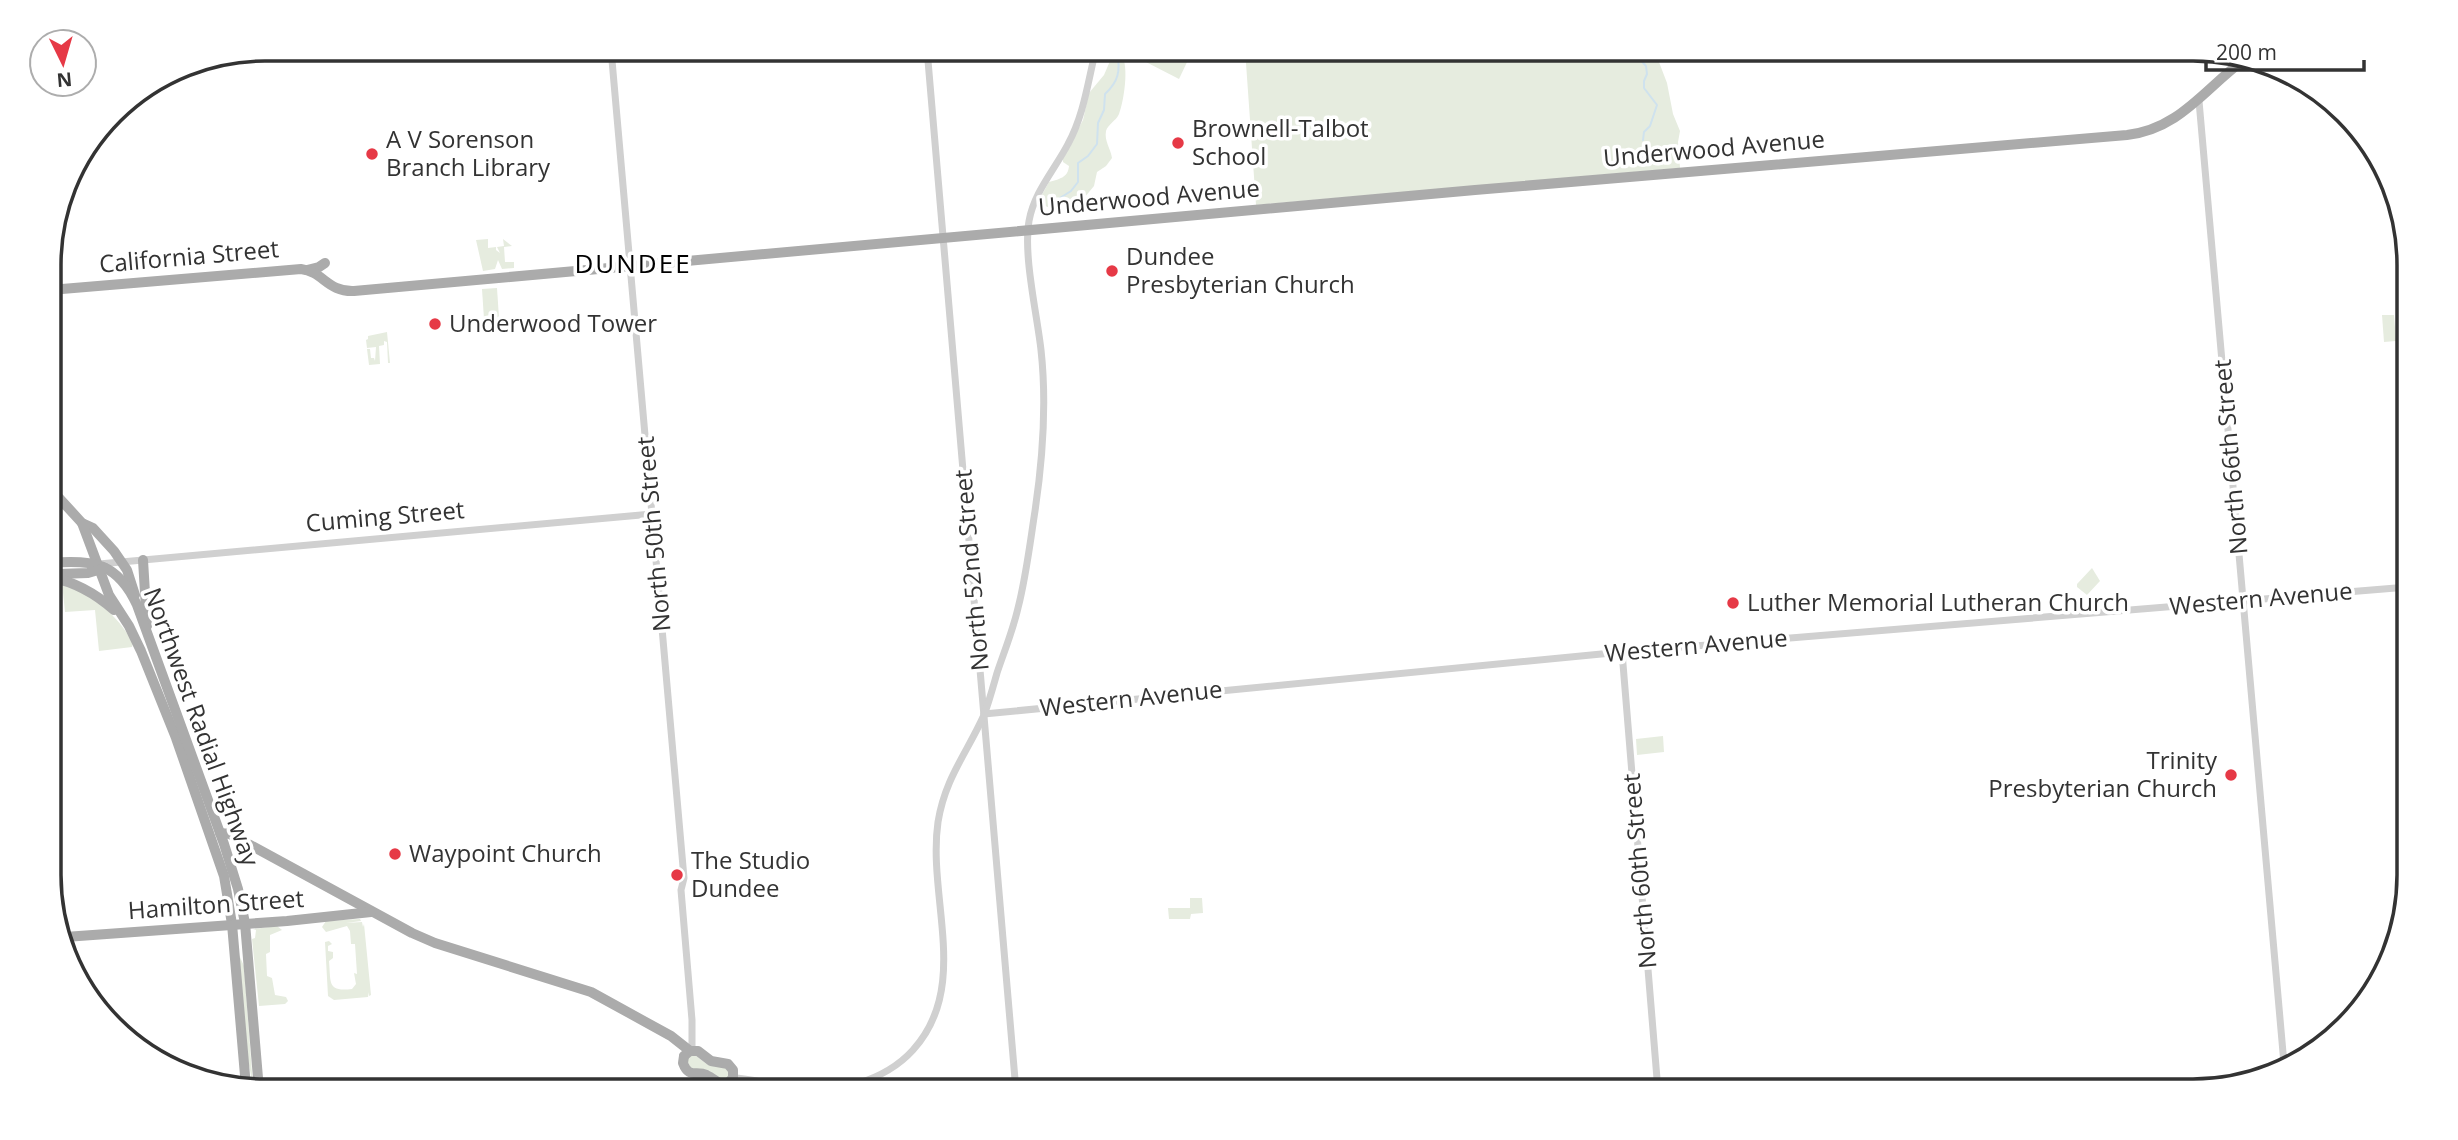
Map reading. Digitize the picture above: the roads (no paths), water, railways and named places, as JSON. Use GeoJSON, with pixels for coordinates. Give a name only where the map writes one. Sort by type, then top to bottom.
{"type":"FeatureCollection","features":[{"type":"Feature","properties":{"kind":"main road","name":"Underwood Avenue"},"geometry":{"type":"LineString","coordinates":[[327,284],[338,291],[351,292],[1028,230],[2127,135],[2166,125],[2199,101],[2237,66]]}},
{"type":"Feature","properties":{"kind":"main road"},"geometry":{"type":"LineString","coordinates":[[307,270],[325,263]]}},
{"type":"Feature","properties":{"kind":"main road","name":"California Street"},"geometry":{"type":"LineString","coordinates":[[62,289],[307,270],[316,273],[327,284]]}},
{"type":"Feature","properties":{"kind":"main road"},"geometry":{"type":"LineString","coordinates":[[62,502],[83,527],[101,567]]}},
{"type":"Feature","properties":{"kind":"main road"},"geometry":{"type":"LineString","coordinates":[[76,561],[83,555],[83,527]]}},
{"type":"Feature","properties":{"kind":"main road"},"geometry":{"type":"LineString","coordinates":[[83,527],[93,528],[122,562],[132,582],[137,605]]}},
{"type":"Feature","properties":{"kind":"main road"},"geometry":{"type":"LineString","coordinates":[[143,560],[148,637]]}},
{"type":"Feature","properties":{"kind":"main road","name":"Cuming Street"},"geometry":{"type":"LineString","coordinates":[[62,562],[76,561],[101,567]]}},
{"type":"Feature","properties":{"kind":"main road","name":"Cuming Street"},"geometry":{"type":"LineString","coordinates":[[61,574],[122,562]]}},
{"type":"Feature","properties":{"kind":"main road","name":"Northwest Radial Highway"},"geometry":{"type":"LineString","coordinates":[[101,567],[121,579],[137,605],[238,889],[245,923],[258,1078]]}},
{"type":"Feature","properties":{"kind":"main road","name":"Northwest Radial Highway"},"geometry":{"type":"LineString","coordinates":[[101,567],[109,594],[147,665],[216,848],[226,883],[245,1078]]}},
{"type":"Feature","properties":{"kind":"main road"},"geometry":{"type":"LineString","coordinates":[[61,579],[102,599],[125,620]]}},
{"type":"Feature","properties":{"kind":"main road"},"geometry":{"type":"LineString","coordinates":[[220,833],[230,834],[371,912],[435,943],[591,992],[662,1031],[692,1052],[708,1060],[726,1062],[730,1079]]}},
{"type":"Feature","properties":{"kind":"main road","name":"Hamilton Street"},"geometry":{"type":"LineString","coordinates":[[71,937],[371,912]]}},
{"type":"Feature","properties":{"kind":"main road"},"geometry":{"type":"LineString","coordinates":[[692,1052],[683,1063],[687,1070],[721,1079]]}},
{"type":"Feature","properties":{"kind":"street","name":"North 50th Street"},"geometry":{"type":"LineString","coordinates":[[612,62],[684,878],[681,890],[692,1020],[692,1052]]}},
{"type":"Feature","properties":{"kind":"street","name":"North 52nd Street"},"geometry":{"type":"LineString","coordinates":[[928,62],[1015,1079]]}},
{"type":"Feature","properties":{"kind":"street"},"geometry":{"type":"LineString","coordinates":[[868,1079],[896,1065],[913,1051],[924,1037],[938,1003],[944,967],[937,854],[939,817],[955,769],[984,714],[1018,608],[1041,463],[1043,376],[1028,230],[1035,200],[1077,125],[1093,62]]}},
{"type":"Feature","properties":{"kind":"street","name":"North 66th Street"},"geometry":{"type":"LineString","coordinates":[[2199,101],[2283,1058]]}},
{"type":"Feature","properties":{"kind":"street","name":"Cuming Street"},"geometry":{"type":"LineString","coordinates":[[122,562],[652,514]]}},
{"type":"Feature","properties":{"kind":"street","name":"Western Avenue"},"geometry":{"type":"LineString","coordinates":[[984,714],[1622,652],[2397,588]]}},
{"type":"Feature","properties":{"kind":"street","name":"North 60th Street"},"geometry":{"type":"LineString","coordinates":[[1622,652],[1657,1078]]}},
{"type":"Feature","properties":{"kind":"waterway"},"geometry":{"type":"LineString","coordinates":[[1642,61],[1647,74],[1644,88],[1657,105],[1643,140]]}},
{"type":"Feature","properties":{"kind":"waterway"},"geometry":{"type":"LineString","coordinates":[[1054,210],[1060,198],[1078,182],[1078,163],[1088,156],[1097,144],[1098,123],[1104,110],[1105,94],[1117,76],[1118,62]]}},
{"type":"Feature","properties":{"kind":"waterway"},"geometry":{"type":"LineString","coordinates":[[1643,152],[1643,157]]}},
{"type":"Feature","properties":{"kind":"place","name":"Brownell-Talbot School"},"geometry":{"type":"Point","coordinates":[1178,143]}},
{"type":"Feature","properties":{"kind":"place","name":"A V Sorenson Branch Library"},"geometry":{"type":"Point","coordinates":[372,154]}},
{"type":"Feature","properties":{"kind":"place","name":"Dundee Presbyterian Church"},"geometry":{"type":"Point","coordinates":[1112,271]}},
{"type":"Feature","properties":{"kind":"place","name":"Underwood Tower"},"geometry":{"type":"Point","coordinates":[435,324]}},
{"type":"Feature","properties":{"kind":"place","name":"Luther Memorial Lutheran Church"},"geometry":{"type":"Point","coordinates":[1733,603]}},
{"type":"Feature","properties":{"kind":"place","name":"Trinity Presbyterian Church"},"geometry":{"type":"Point","coordinates":[2231,775]}},
{"type":"Feature","properties":{"kind":"place","name":"Waypoint Church"},"geometry":{"type":"Point","coordinates":[395,854]}},
{"type":"Feature","properties":{"kind":"place","name":"The Studio Dundee"},"geometry":{"type":"Point","coordinates":[677,875]}},
{"type":"Feature","properties":{"kind":"district","name":"DUNDEE"},"geometry":{"type":"Point","coordinates":[633,264]}}]}
